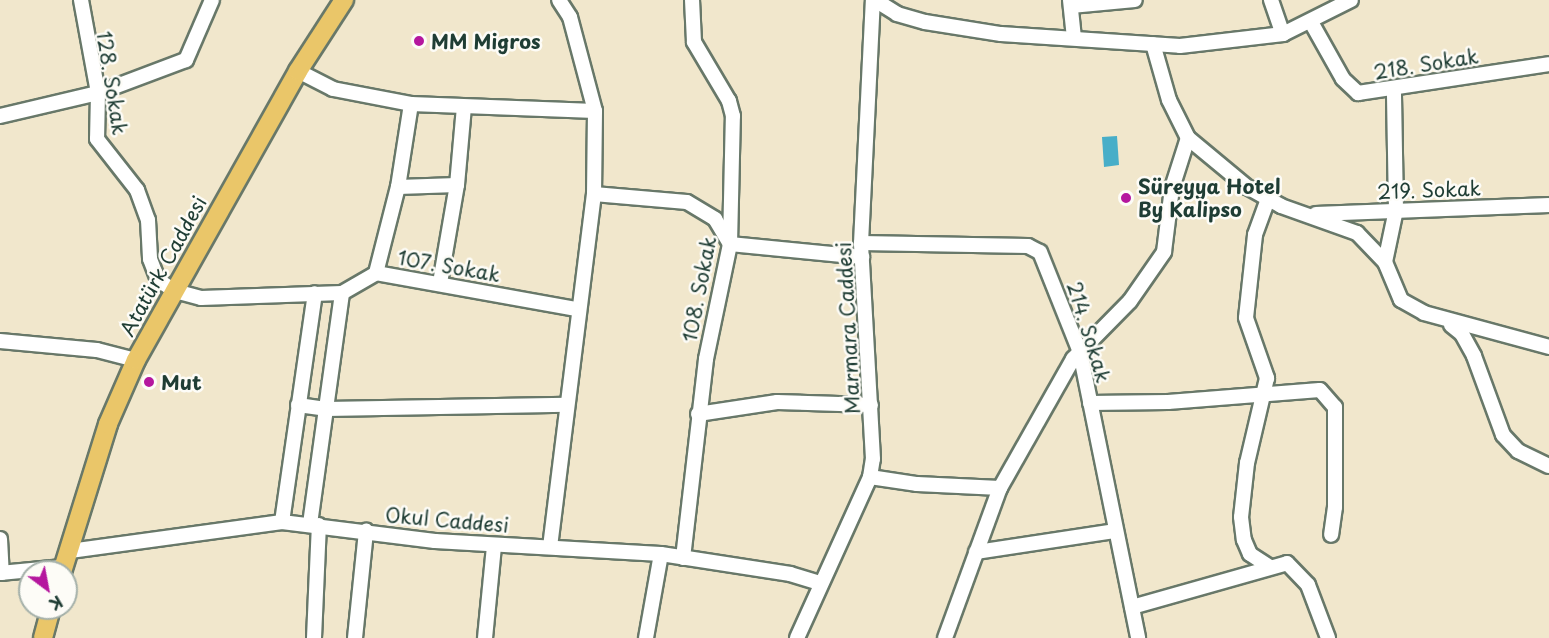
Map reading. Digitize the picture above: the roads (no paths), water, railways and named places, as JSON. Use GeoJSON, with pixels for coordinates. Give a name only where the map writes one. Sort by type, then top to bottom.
{"type":"FeatureCollection","features":[{"type":"Feature","properties":{"kind":"main road","name":"Atatürk Caddesi"},"geometry":{"type":"LineString","coordinates":[[66,560],[108,424],[136,360],[298,71],[344,0]]}},
{"type":"Feature","properties":{"kind":"main road"},"geometry":{"type":"LineString","coordinates":[[43,638],[48,620]]}},
{"type":"Feature","properties":{"kind":"street","name":"128. Sokak"},"geometry":{"type":"LineString","coordinates":[[81,0],[98,93],[97,139],[137,190],[147,220],[150,259],[158,280],[175,291]]}},
{"type":"Feature","properties":{"kind":"street"},"geometry":{"type":"LineString","coordinates":[[0,116],[98,93],[186,60],[212,0]]}},
{"type":"Feature","properties":{"kind":"street"},"geometry":{"type":"LineString","coordinates":[[550,547],[577,309],[594,194],[595,111],[570,17],[559,0]]}},
{"type":"Feature","properties":{"kind":"street","name":"108. Sokak"},"geometry":{"type":"LineString","coordinates":[[683,558],[698,414],[730,244],[733,116],[729,101],[694,42],[692,0]]}},
{"type":"Feature","properties":{"kind":"street"},"geometry":{"type":"LineString","coordinates":[[874,0],[897,14],[925,22],[1001,34],[1074,36],[1180,46],[1283,34],[1351,0]]}},
{"type":"Feature","properties":{"kind":"street","name":"Marmara Caddesi"},"geometry":{"type":"LineString","coordinates":[[797,638],[870,477],[871,405],[861,250],[874,0]]}},
{"type":"Feature","properties":{"kind":"street"},"geometry":{"type":"LineString","coordinates":[[1074,36],[1071,3],[1135,0]]}},
{"type":"Feature","properties":{"kind":"street"},"geometry":{"type":"LineString","coordinates":[[1271,0],[1283,34]]}},
{"type":"Feature","properties":{"kind":"street","name":"218. Sokak"},"geometry":{"type":"LineString","coordinates":[[1311,22],[1343,78],[1358,93],[1394,90],[1549,64]]}},
{"type":"Feature","properties":{"kind":"street"},"geometry":{"type":"LineString","coordinates":[[1153,44],[1169,100],[1188,138],[1203,154],[1268,199],[1357,233],[1385,262],[1401,300],[1447,322],[1549,347]]}},
{"type":"Feature","properties":{"kind":"street"},"geometry":{"type":"LineString","coordinates":[[298,71],[333,90],[411,104],[595,111]]}},
{"type":"Feature","properties":{"kind":"street"},"geometry":{"type":"LineString","coordinates":[[1385,262],[1396,210],[1394,90]]}},
{"type":"Feature","properties":{"kind":"street"},"geometry":{"type":"LineString","coordinates":[[376,273],[398,186],[411,104]]}},
{"type":"Feature","properties":{"kind":"street"},"geometry":{"type":"LineString","coordinates":[[440,283],[457,186],[464,107]]}},
{"type":"Feature","properties":{"kind":"street"},"geometry":{"type":"LineString","coordinates":[[945,638],[1000,488],[1080,352],[1130,301],[1164,252],[1176,172],[1188,138]]}},
{"type":"Feature","properties":{"kind":"street"},"geometry":{"type":"LineString","coordinates":[[398,186],[457,186]]}},
{"type":"Feature","properties":{"kind":"street"},"geometry":{"type":"LineString","coordinates":[[594,194],[687,202],[715,219],[730,244],[861,250]]}},
{"type":"Feature","properties":{"kind":"street"},"geometry":{"type":"LineString","coordinates":[[1268,199],[1255,235],[1246,318],[1267,378],[1262,392],[1241,517],[1244,540],[1250,554],[1270,567]]}},
{"type":"Feature","properties":{"kind":"street","name":"219. Sokak"},"geometry":{"type":"LineString","coordinates":[[1311,214],[1549,205]]}},
{"type":"Feature","properties":{"kind":"street","name":"214. Sokak"},"geometry":{"type":"LineString","coordinates":[[861,250],[1034,249],[1040,252],[1052,277],[1080,352],[1138,638]]}},
{"type":"Feature","properties":{"kind":"street","name":"107. Sokak"},"geometry":{"type":"LineString","coordinates":[[342,293],[376,273],[577,309]]}},
{"type":"Feature","properties":{"kind":"street"},"geometry":{"type":"LineString","coordinates":[[175,291],[201,298],[342,293],[326,409],[315,525],[314,638]]}},
{"type":"Feature","properties":{"kind":"street"},"geometry":{"type":"LineString","coordinates":[[282,522],[315,293]]}},
{"type":"Feature","properties":{"kind":"street"},"geometry":{"type":"LineString","coordinates":[[1447,322],[1462,334],[1474,356],[1503,435],[1518,451],[1549,466]]}},
{"type":"Feature","properties":{"kind":"street"},"geometry":{"type":"LineString","coordinates":[[0,341],[97,350],[136,360]]}},
{"type":"Feature","properties":{"kind":"street"},"geometry":{"type":"LineString","coordinates":[[1090,403],[1168,402],[1262,392],[1320,390],[1335,407],[1335,507],[1331,535]]}},
{"type":"Feature","properties":{"kind":"street"},"geometry":{"type":"LineString","coordinates":[[698,414],[777,402],[871,405]]}},
{"type":"Feature","properties":{"kind":"street"},"geometry":{"type":"LineString","coordinates":[[298,405],[326,409],[567,405]]}},
{"type":"Feature","properties":{"kind":"street"},"geometry":{"type":"LineString","coordinates":[[870,477],[917,484],[1000,488]]}},
{"type":"Feature","properties":{"kind":"street","name":"Okul Caddesi"},"geometry":{"type":"LineString","coordinates":[[78,561],[282,522],[494,546],[550,547],[661,555],[790,574],[820,583]]}},
{"type":"Feature","properties":{"kind":"street"},"geometry":{"type":"LineString","coordinates":[[355,638],[366,531]]}},
{"type":"Feature","properties":{"kind":"street"},"geometry":{"type":"LineString","coordinates":[[976,552],[1115,531]]}},
{"type":"Feature","properties":{"kind":"street"},"geometry":{"type":"LineString","coordinates":[[0,539],[1,573]]}},
{"type":"Feature","properties":{"kind":"street"},"geometry":{"type":"LineString","coordinates":[[485,638],[494,546]]}},
{"type":"Feature","properties":{"kind":"street"},"geometry":{"type":"LineString","coordinates":[[646,638],[661,555]]}},
{"type":"Feature","properties":{"kind":"street"},"geometry":{"type":"LineString","coordinates":[[1132,607],[1287,563],[1295,567],[1308,585],[1328,638]]}},
{"type":"Feature","properties":{"kind":"street","name":"Okul Caddesi"},"geometry":{"type":"LineString","coordinates":[[1,573],[18,570]]}},
{"type":"Feature","properties":{"kind":"water"},"geometry":{"type":"Polygon","coordinates":[[[1117,136],[1119,165],[1104,167],[1102,137],[1117,136]]]}},
{"type":"Feature","properties":{"kind":"place","name":"MM Migros"},"geometry":{"type":"Point","coordinates":[419,41]}},
{"type":"Feature","properties":{"kind":"place","name":"Süreyya Hotel By Kalipso"},"geometry":{"type":"Point","coordinates":[1126,198]}},
{"type":"Feature","properties":{"kind":"place","name":"Mut"},"geometry":{"type":"Point","coordinates":[149,382]}}]}
